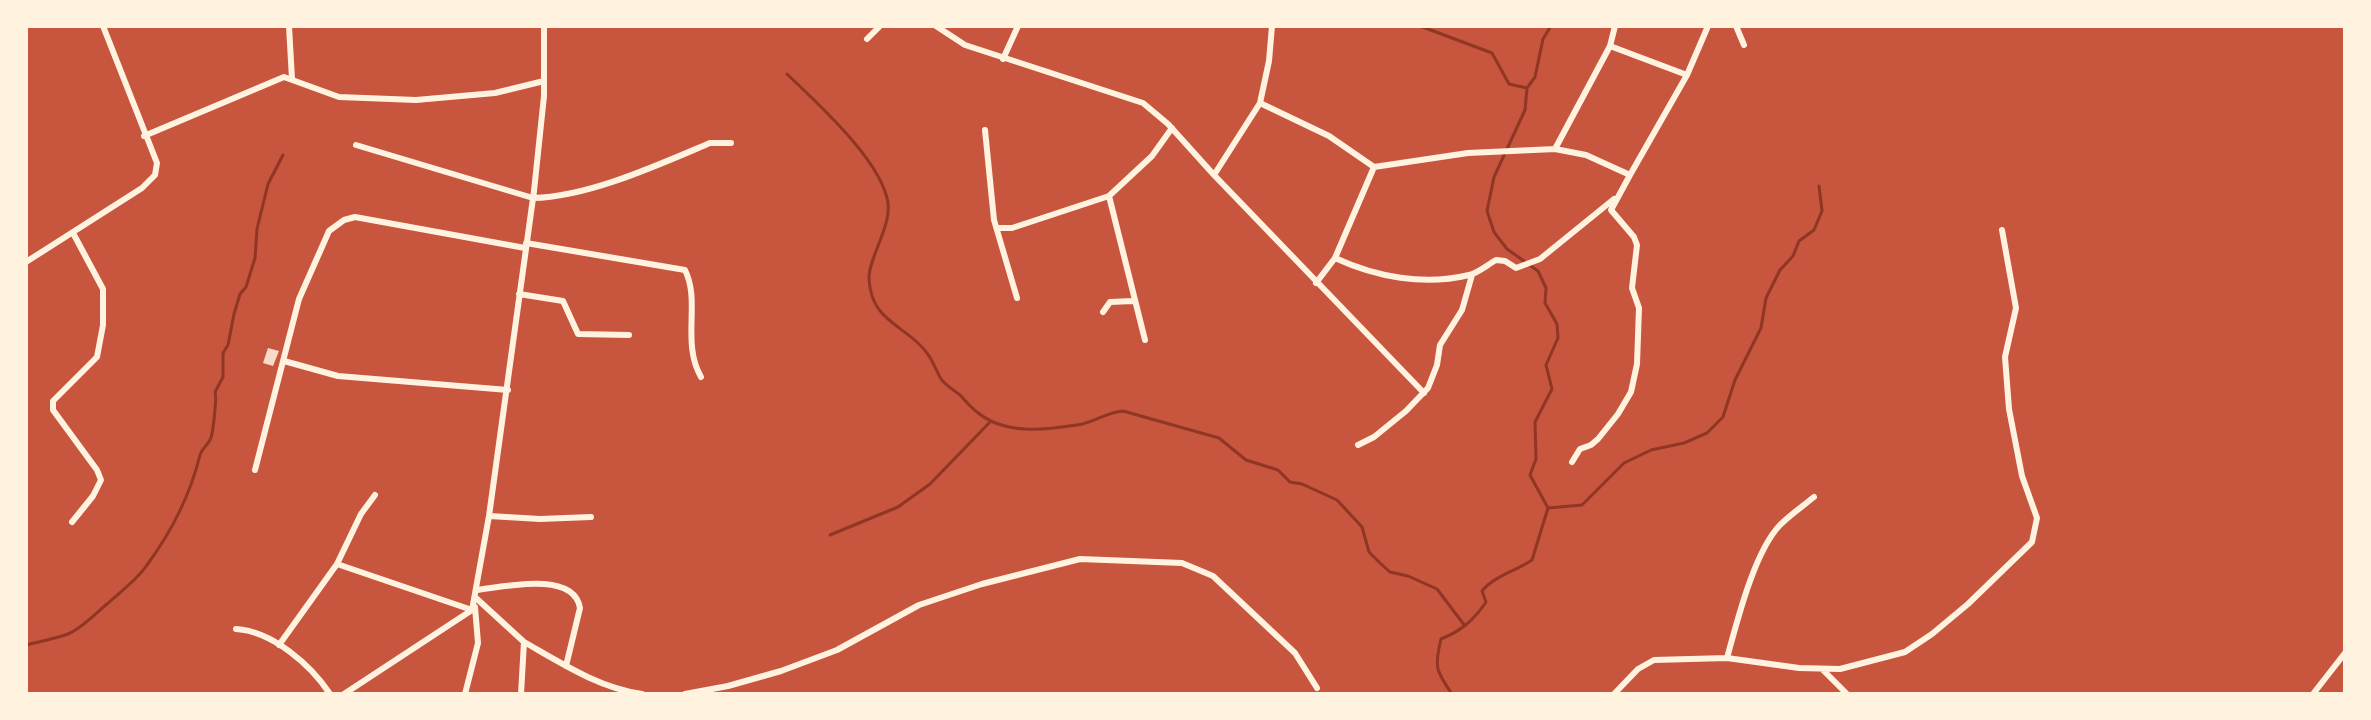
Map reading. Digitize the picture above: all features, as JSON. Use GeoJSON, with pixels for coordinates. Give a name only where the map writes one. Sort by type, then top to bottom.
{"type":"FeatureCollection","features":[{"type":"Feature","properties":{"kind":"street"},"geometry":{"type":"LineString","coordinates":[[26,262],[153,179],[157,163],[103,26]]}},
{"type":"Feature","properties":{"kind":"street"},"geometry":{"type":"LineString","coordinates":[[289,26],[292,79]]}},
{"type":"Feature","properties":{"kind":"street"},"geometry":{"type":"LineString","coordinates":[[465,694],[478,643],[475,600],[508,390],[533,198],[544,81],[544,26]]}},
{"type":"Feature","properties":{"kind":"street"},"geometry":{"type":"LineString","coordinates":[[867,39],[880,26]]}},
{"type":"Feature","properties":{"kind":"street"},"geometry":{"type":"LineString","coordinates":[[936,26],[947,29],[965,45],[1143,103],[1172,128],[1316,283],[1424,393]]}},
{"type":"Feature","properties":{"kind":"street"},"geometry":{"type":"LineString","coordinates":[[1003,59],[1018,26]]}},
{"type":"Feature","properties":{"kind":"street"},"geometry":{"type":"LineString","coordinates":[[1214,175],[1260,103],[1272,26]]}},
{"type":"Feature","properties":{"kind":"street"},"geometry":{"type":"LineString","coordinates":[[1555,149],[1610,46],[1615,26]]}},
{"type":"Feature","properties":{"kind":"street"},"geometry":{"type":"LineString","coordinates":[[1572,462],[1580,449],[1591,445],[1605,431],[1625,404],[1635,379],[1640,322],[1632,288],[1637,245],[1634,237],[1612,214],[1611,207],[1687,75],[1708,26]]}},
{"type":"Feature","properties":{"kind":"street"},"geometry":{"type":"LineString","coordinates":[[1736,26],[1744,45]]}},
{"type":"Feature","properties":{"kind":"street"},"geometry":{"type":"LineString","coordinates":[[1610,46],[1687,75]]}},
{"type":"Feature","properties":{"kind":"street"},"geometry":{"type":"LineString","coordinates":[[144,136],[279,79],[292,79],[339,97],[429,100],[495,93],[544,81]]}},
{"type":"Feature","properties":{"kind":"street"},"geometry":{"type":"LineString","coordinates":[[1260,103],[1329,136],[1374,167],[1468,153],[1555,149],[1586,155],[1630,175]]}},
{"type":"Feature","properties":{"kind":"street"},"geometry":{"type":"LineString","coordinates":[[998,228],[1012,228],[1109,196],[1152,156],[1172,128]]}},
{"type":"Feature","properties":{"kind":"street"},"geometry":{"type":"LineString","coordinates":[[985,130],[994,220],[1017,298]]}},
{"type":"Feature","properties":{"kind":"street"},"geometry":{"type":"LineString","coordinates":[[356,145],[533,198],[551,198],[585,190],[710,143],[731,143]]}},
{"type":"Feature","properties":{"kind":"street"},"geometry":{"type":"LineString","coordinates":[[1316,283],[1335,258],[1374,167]]}},
{"type":"Feature","properties":{"kind":"street"},"geometry":{"type":"LineString","coordinates":[[1109,196],[1145,340]]}},
{"type":"Feature","properties":{"kind":"street"},"geometry":{"type":"LineString","coordinates":[[1335,258],[1367,272],[1397,278],[1472,275],[1496,260],[1505,261],[1516,268],[1540,259],[1615,199]]}},
{"type":"Feature","properties":{"kind":"street"},"geometry":{"type":"LineString","coordinates":[[255,470],[292,322],[322,244],[329,231],[344,220],[355,217],[685,270],[691,288],[691,350],[701,377]]}},
{"type":"Feature","properties":{"kind":"street"},"geometry":{"type":"LineString","coordinates":[[1614,694],[1638,669],[1654,660],[1727,658],[1822,669],[1862,665],[1905,652],[1968,604],[2032,542],[2037,518],[2022,476],[2008,397],[2006,347],[2016,308],[2002,230]]}},
{"type":"Feature","properties":{"kind":"street"},"geometry":{"type":"LineString","coordinates":[[72,522],[93,496],[101,480],[53,410],[53,401],[97,357],[105,297],[73,233]]}},
{"type":"Feature","properties":{"kind":"street"},"geometry":{"type":"LineString","coordinates":[[1358,445],[1374,437],[1424,393],[1432,381],[1440,345],[1462,310],[1472,275]]}},
{"type":"Feature","properties":{"kind":"street"},"geometry":{"type":"LineString","coordinates":[[519,294],[563,301],[578,334],[629,335]]}},
{"type":"Feature","properties":{"kind":"street"},"geometry":{"type":"LineString","coordinates":[[1103,312],[1110,302],[1133,301]]}},
{"type":"Feature","properties":{"kind":"street"},"geometry":{"type":"LineString","coordinates":[[284,361],[338,376],[508,390]]}},
{"type":"Feature","properties":{"kind":"street"},"geometry":{"type":"LineString","coordinates":[[279,645],[337,564],[361,514],[375,495]]}},
{"type":"Feature","properties":{"kind":"street"},"geometry":{"type":"LineString","coordinates":[[1727,658],[1745,597],[1768,542],[1778,527],[1814,497]]}},
{"type":"Feature","properties":{"kind":"street"},"geometry":{"type":"LineString","coordinates":[[489,516],[540,519],[591,517]]}},
{"type":"Feature","properties":{"kind":"street"},"geometry":{"type":"LineString","coordinates":[[685,694],[781,671],[837,650],[919,605],[982,584],[1080,559],[1182,563],[1213,576],[1295,653],[1317,688]]}},
{"type":"Feature","properties":{"kind":"street"},"geometry":{"type":"LineString","coordinates":[[337,564],[475,600],[524,642],[566,666],[611,687],[642,694]]}},
{"type":"Feature","properties":{"kind":"street"},"geometry":{"type":"LineString","coordinates":[[344,694],[475,600],[540,583],[559,586],[578,601],[580,608],[566,666]]}},
{"type":"Feature","properties":{"kind":"street"},"geometry":{"type":"LineString","coordinates":[[236,629],[279,645],[321,681],[330,694]]}},
{"type":"Feature","properties":{"kind":"street"},"geometry":{"type":"LineString","coordinates":[[521,694],[524,642]]}},
{"type":"Feature","properties":{"kind":"street"},"geometry":{"type":"LineString","coordinates":[[2313,694],[2345,653]]}},
{"type":"Feature","properties":{"kind":"street"},"geometry":{"type":"LineString","coordinates":[[1822,669],[1847,694]]}},
{"type":"Feature","properties":{"kind":"building"},"geometry":{"type":"Polygon","coordinates":[[[268,348],[279,351],[273,366],[263,363],[268,348]]]}},
{"type":"Feature","properties":{"kind":"waterway"},"geometry":{"type":"LineString","coordinates":[[1420,26],[1492,53],[1509,84],[1527,88]]}},
{"type":"Feature","properties":{"kind":"waterway"},"geometry":{"type":"LineString","coordinates":[[1548,508],[1530,475],[1536,459],[1535,422],[1552,389],[1546,365],[1558,338],[1557,324],[1545,303],[1546,288],[1538,271],[1507,249],[1494,232],[1487,211],[1494,177],[1525,110],[1527,88],[1535,77],[1543,39],[1551,26]]}},
{"type":"Feature","properties":{"kind":"waterway"},"geometry":{"type":"LineString","coordinates":[[787,74],[861,151],[883,187],[888,213],[870,271],[874,302],[886,317],[923,348],[943,381],[974,410],[999,424],[1025,429],[1083,424],[1123,411],[1219,438],[1246,460],[1278,470],[1290,482],[1302,484],[1337,500],[1362,527],[1369,552],[1380,563],[1390,572],[1437,589],[1465,626]]}},
{"type":"Feature","properties":{"kind":"waterway"},"geometry":{"type":"LineString","coordinates":[[26,645],[68,634],[83,625],[138,576],[172,526],[191,485],[201,453],[211,437],[215,392],[223,377],[223,353],[228,345],[240,294],[246,287],[255,258],[257,229],[268,184],[283,155]]}},
{"type":"Feature","properties":{"kind":"waterway"},"geometry":{"type":"LineString","coordinates":[[1452,694],[1438,668],[1441,639],[1461,629],[1477,614],[1486,602],[1482,591],[1487,586],[1532,560],[1548,508],[1582,505],[1624,463],[1651,450],[1684,443],[1707,433],[1723,417],[1735,380],[1761,328],[1766,298],[1799,241],[1814,230],[1822,211],[1819,186]]}},
{"type":"Feature","properties":{"kind":"waterway"},"geometry":{"type":"LineString","coordinates":[[830,535],[898,507],[930,484],[991,421]]}}]}
